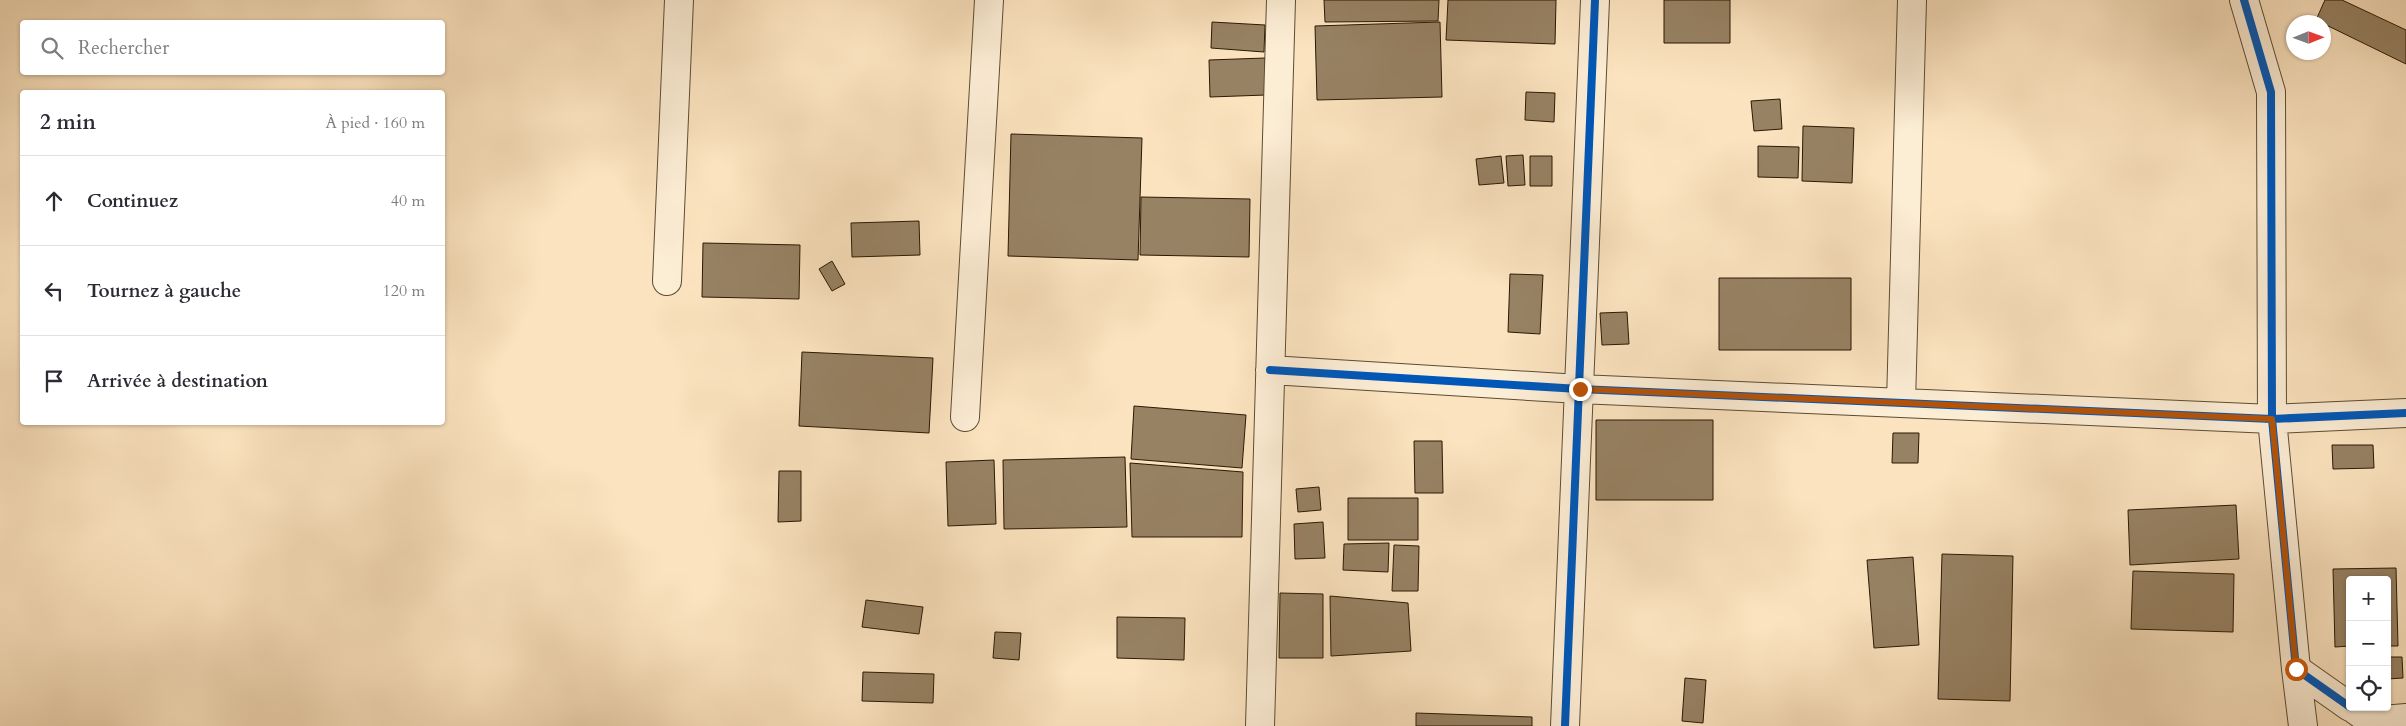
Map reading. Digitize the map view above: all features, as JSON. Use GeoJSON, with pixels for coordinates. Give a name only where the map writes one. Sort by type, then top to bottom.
{"type":"FeatureCollection","features":[{"type":"Feature","properties":{"kind":"street"},"geometry":{"type":"LineString","coordinates":[[667,281],[679,0]]}},
{"type":"Feature","properties":{"kind":"street"},"geometry":{"type":"LineString","coordinates":[[965,417],[989,0]]}},
{"type":"Feature","properties":{"kind":"street"},"geometry":{"type":"LineString","coordinates":[[1260,726],[1281,0]]}},
{"type":"Feature","properties":{"kind":"street"},"geometry":{"type":"LineString","coordinates":[[1565,726],[1595,0]]}},
{"type":"Feature","properties":{"kind":"street"},"geometry":{"type":"LineString","coordinates":[[1901,403],[1912,0]]}},
{"type":"Feature","properties":{"kind":"street"},"geometry":{"type":"LineString","coordinates":[[2244,0],[2271,92],[2272,419],[2303,726]]}},
{"type":"Feature","properties":{"kind":"street"},"geometry":{"type":"LineString","coordinates":[[1270,370],[1580,389],[2272,419],[2406,413]]}},
{"type":"Feature","properties":{"kind":"street"},"geometry":{"type":"LineString","coordinates":[[2296,669],[2346,704]]}},
{"type":"Feature","properties":{"kind":"street"},"geometry":{"type":"LineString","coordinates":[[2356,711],[2371,722],[2406,718]]}},
{"type":"Feature","properties":{"kind":"building"},"geometry":{"type":"Polygon","coordinates":[[[1324,0],[1439,0],[1438,21],[1325,22],[1324,0]]]}},
{"type":"Feature","properties":{"kind":"building"},"geometry":{"type":"Polygon","coordinates":[[[1448,0],[1556,0],[1555,44],[1446,40],[1448,0]]]}},
{"type":"Feature","properties":{"kind":"building"},"geometry":{"type":"Polygon","coordinates":[[[1664,0],[1730,0],[1730,43],[1664,43],[1664,0]]]}},
{"type":"Feature","properties":{"kind":"building"},"geometry":{"type":"Polygon","coordinates":[[[2325,0],[2342,0],[2406,30],[2406,64],[2331,27],[2331,15],[2318,15],[2325,0]]]}},
{"type":"Feature","properties":{"kind":"building"},"geometry":{"type":"Polygon","coordinates":[[[1212,22],[1265,25],[1264,52],[1211,48],[1212,22]]]}},
{"type":"Feature","properties":{"kind":"building"},"geometry":{"type":"Polygon","coordinates":[[[1440,22],[1442,97],[1317,100],[1315,26],[1440,22]]]}},
{"type":"Feature","properties":{"kind":"building"},"geometry":{"type":"Polygon","coordinates":[[[1265,58],[1266,95],[1210,97],[1209,60],[1265,58]]]}},
{"type":"Feature","properties":{"kind":"building"},"geometry":{"type":"Polygon","coordinates":[[[1526,92],[1555,93],[1554,122],[1525,120],[1526,92]]]}},
{"type":"Feature","properties":{"kind":"building"},"geometry":{"type":"Polygon","coordinates":[[[1780,99],[1782,129],[1754,131],[1751,101],[1780,99]]]}},
{"type":"Feature","properties":{"kind":"building"},"geometry":{"type":"Polygon","coordinates":[[[1803,126],[1854,128],[1852,183],[1802,181],[1803,126]]]}},
{"type":"Feature","properties":{"kind":"building"},"geometry":{"type":"Polygon","coordinates":[[[1011,134],[1142,138],[1138,260],[1008,256],[1011,134]]]}},
{"type":"Feature","properties":{"kind":"building"},"geometry":{"type":"Polygon","coordinates":[[[1758,146],[1799,147],[1798,178],[1758,177],[1758,146]]]}},
{"type":"Feature","properties":{"kind":"building"},"geometry":{"type":"Polygon","coordinates":[[[1523,155],[1525,185],[1508,186],[1506,156],[1523,155]]]}},
{"type":"Feature","properties":{"kind":"building"},"geometry":{"type":"Polygon","coordinates":[[[1501,156],[1504,183],[1479,185],[1476,159],[1501,156]]]}},
{"type":"Feature","properties":{"kind":"building"},"geometry":{"type":"Polygon","coordinates":[[[1530,156],[1552,156],[1552,186],[1530,186],[1530,156]]]}},
{"type":"Feature","properties":{"kind":"building"},"geometry":{"type":"Polygon","coordinates":[[[1141,197],[1250,199],[1249,257],[1140,255],[1141,197]]]}},
{"type":"Feature","properties":{"kind":"building"},"geometry":{"type":"Polygon","coordinates":[[[919,221],[920,255],[852,257],[851,223],[919,221]]]}},
{"type":"Feature","properties":{"kind":"building"},"geometry":{"type":"Polygon","coordinates":[[[703,243],[800,245],[799,299],[702,297],[703,243]]]}},
{"type":"Feature","properties":{"kind":"building"},"geometry":{"type":"Polygon","coordinates":[[[832,261],[845,284],[832,291],[819,269],[832,261]]]}},
{"type":"Feature","properties":{"kind":"building"},"geometry":{"type":"Polygon","coordinates":[[[1510,274],[1543,275],[1540,334],[1508,332],[1510,274]]]}},
{"type":"Feature","properties":{"kind":"building"},"geometry":{"type":"Polygon","coordinates":[[[1719,278],[1851,278],[1851,350],[1719,350],[1719,278]]]}},
{"type":"Feature","properties":{"kind":"building"},"geometry":{"type":"Polygon","coordinates":[[[1627,312],[1629,344],[1602,345],[1600,313],[1627,312]]]}},
{"type":"Feature","properties":{"kind":"building"},"geometry":{"type":"Polygon","coordinates":[[[802,352],[933,358],[929,433],[799,426],[802,352]]]}},
{"type":"Feature","properties":{"kind":"building"},"geometry":{"type":"Polygon","coordinates":[[[1134,406],[1246,415],[1242,468],[1131,459],[1134,406]]]}},
{"type":"Feature","properties":{"kind":"building"},"geometry":{"type":"Polygon","coordinates":[[[1596,420],[1713,420],[1713,500],[1596,500],[1596,420]]]}},
{"type":"Feature","properties":{"kind":"building"},"geometry":{"type":"Polygon","coordinates":[[[1893,433],[1919,433],[1918,463],[1892,463],[1893,433]]]}},
{"type":"Feature","properties":{"kind":"building"},"geometry":{"type":"Polygon","coordinates":[[[1414,441],[1442,441],[1443,493],[1415,493],[1414,441]]]}},
{"type":"Feature","properties":{"kind":"building"},"geometry":{"type":"Polygon","coordinates":[[[2332,445],[2373,445],[2374,468],[2333,469],[2332,445]]]}},
{"type":"Feature","properties":{"kind":"building"},"geometry":{"type":"Polygon","coordinates":[[[1125,457],[1127,527],[1004,529],[1003,460],[1125,457]]]}},
{"type":"Feature","properties":{"kind":"building"},"geometry":{"type":"Polygon","coordinates":[[[994,460],[996,524],[948,526],[946,462],[994,460]]]}},
{"type":"Feature","properties":{"kind":"building"},"geometry":{"type":"Polygon","coordinates":[[[1130,463],[1243,472],[1242,537],[1132,537],[1130,463]]]}},
{"type":"Feature","properties":{"kind":"building"},"geometry":{"type":"Polygon","coordinates":[[[779,471],[801,471],[801,521],[778,522],[779,471]]]}},
{"type":"Feature","properties":{"kind":"building"},"geometry":{"type":"Polygon","coordinates":[[[1319,487],[1321,510],[1298,512],[1296,489],[1319,487]]]}},
{"type":"Feature","properties":{"kind":"building"},"geometry":{"type":"Polygon","coordinates":[[[1348,498],[1418,498],[1418,540],[1348,540],[1348,498]]]}},
{"type":"Feature","properties":{"kind":"building"},"geometry":{"type":"Polygon","coordinates":[[[2236,505],[2239,559],[2130,565],[2128,510],[2236,505]]]}},
{"type":"Feature","properties":{"kind":"building"},"geometry":{"type":"Polygon","coordinates":[[[1323,522],[1325,558],[1295,559],[1294,524],[1323,522]]]}},
{"type":"Feature","properties":{"kind":"building"},"geometry":{"type":"Polygon","coordinates":[[[1389,543],[1388,572],[1343,570],[1344,544],[1389,543]]]}},
{"type":"Feature","properties":{"kind":"building"},"geometry":{"type":"Polygon","coordinates":[[[1394,545],[1419,546],[1418,591],[1392,591],[1394,545]]]}},
{"type":"Feature","properties":{"kind":"building"},"geometry":{"type":"Polygon","coordinates":[[[1942,554],[2013,556],[2010,701],[1938,699],[1942,554]]]}},
{"type":"Feature","properties":{"kind":"building"},"geometry":{"type":"Polygon","coordinates":[[[1913,557],[1919,645],[1874,648],[1867,560],[1913,557]]]}},
{"type":"Feature","properties":{"kind":"building"},"geometry":{"type":"Polygon","coordinates":[[[2396,568],[2398,646],[2391,646],[2391,576],[2346,576],[2346,646],[2335,647],[2333,569],[2396,568]]]}},
{"type":"Feature","properties":{"kind":"building"},"geometry":{"type":"Polygon","coordinates":[[[2133,571],[2234,574],[2233,632],[2131,629],[2133,571]]]}},
{"type":"Feature","properties":{"kind":"building"},"geometry":{"type":"Polygon","coordinates":[[[1280,593],[1323,594],[1323,658],[1279,658],[1280,593]]]}},
{"type":"Feature","properties":{"kind":"building"},"geometry":{"type":"Polygon","coordinates":[[[1330,596],[1408,603],[1411,651],[1331,656],[1330,596]]]}},
{"type":"Feature","properties":{"kind":"building"},"geometry":{"type":"Polygon","coordinates":[[[866,600],[923,607],[919,634],[862,627],[866,600]]]}},
{"type":"Feature","properties":{"kind":"building"},"geometry":{"type":"Polygon","coordinates":[[[1117,617],[1185,618],[1184,660],[1117,658],[1117,617]]]}},
{"type":"Feature","properties":{"kind":"building"},"geometry":{"type":"Polygon","coordinates":[[[995,632],[1021,633],[1019,660],[993,658],[995,632]]]}},
{"type":"Feature","properties":{"kind":"building"},"geometry":{"type":"Polygon","coordinates":[[[2391,657],[2402,657],[2403,678],[2391,679],[2391,657]]]}},
{"type":"Feature","properties":{"kind":"building"},"geometry":{"type":"Polygon","coordinates":[[[863,672],[934,674],[933,703],[862,701],[863,672]]]}},
{"type":"Feature","properties":{"kind":"building"},"geometry":{"type":"Polygon","coordinates":[[[1685,678],[1706,680],[1703,723],[1682,721],[1685,678]]]}},
{"type":"Feature","properties":{"kind":"building"},"geometry":{"type":"Polygon","coordinates":[[[1416,713],[1532,717],[1532,726],[1416,726],[1416,713]]]}},
{"type":"Feature","properties":{"kind":"cycle path"},"geometry":{"type":"LineString","coordinates":[[1565,726],[1595,0]]}},
{"type":"Feature","properties":{"kind":"cycle path"},"geometry":{"type":"LineString","coordinates":[[2244,0],[2271,92],[2272,419],[2296,669],[2346,704]]}},
{"type":"Feature","properties":{"kind":"cycle path"},"geometry":{"type":"LineString","coordinates":[[1270,370],[1579,389],[2272,419],[2406,413]]}},
{"type":"Feature","properties":{"kind":"route"},"geometry":{"type":"LineString","coordinates":[[1580,389],[2272,419],[2296,669]]}}]}
